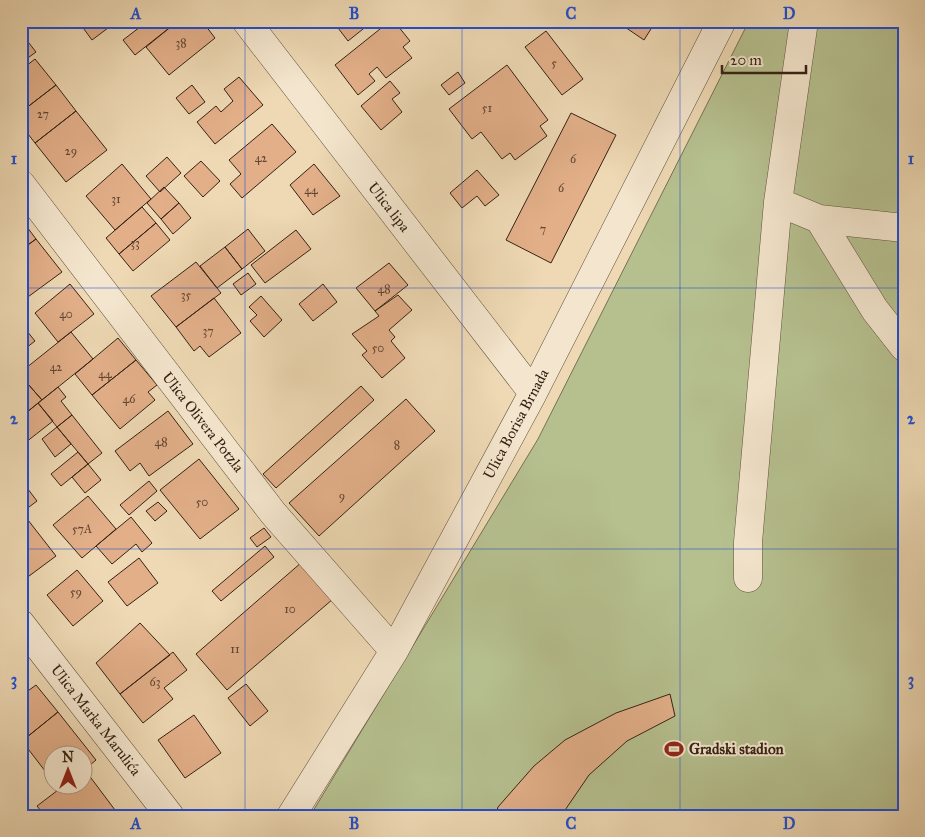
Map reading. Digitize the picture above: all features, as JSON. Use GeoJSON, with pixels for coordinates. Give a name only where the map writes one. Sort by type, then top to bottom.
{"type":"FeatureCollection","features":[{"type":"Feature","properties":{"kind":"street","name":"Ulica lipa"},"geometry":{"type":"LineString","coordinates":[[246,21],[533,392]]}},
{"type":"Feature","properties":{"kind":"street","name":"Ulica Borisa Brnada"},"geometry":{"type":"LineString","coordinates":[[291,816],[394,651],[533,392],[722,21]]}},
{"type":"Feature","properties":{"kind":"street"},"geometry":{"type":"LineString","coordinates":[[748,578],[748,542],[778,202],[804,21]]}},
{"type":"Feature","properties":{"kind":"street","name":"Ulica Olivera Potzla"},"geometry":{"type":"LineString","coordinates":[[21,184],[273,513],[394,651]]}},
{"type":"Feature","properties":{"kind":"street"},"geometry":{"type":"LineString","coordinates":[[778,202],[819,219],[904,228]]}},
{"type":"Feature","properties":{"kind":"street"},"geometry":{"type":"LineString","coordinates":[[819,219],[875,310],[904,347]]}},
{"type":"Feature","properties":{"kind":"street","name":"Ulica Marka Marulića"},"geometry":{"type":"LineString","coordinates":[[21,624],[170,816]]}},
{"type":"Feature","properties":{"kind":"green space"},"geometry":{"type":"Polygon","coordinates":[[[749,21],[904,21],[904,816],[310,816],[538,439],[749,21]]]}},
{"type":"Feature","properties":{"kind":"building"},"geometry":{"type":"Polygon","coordinates":[[[86,21],[102,21],[108,28],[92,40],[81,25],[86,21]]]}},
{"type":"Feature","properties":{"kind":"building"},"geometry":{"type":"Polygon","coordinates":[[[135,21],[178,21],[135,55],[123,40],[140,27],[135,21]]]}},
{"type":"Feature","properties":{"kind":"building"},"geometry":{"type":"Polygon","coordinates":[[[178,21],[202,21],[215,38],[169,75],[146,47],[178,21]]]}},
{"type":"Feature","properties":{"kind":"building"},"geometry":{"type":"Polygon","coordinates":[[[338,21],[373,21],[348,41],[335,24],[338,21]]]}},
{"type":"Feature","properties":{"kind":"building"},"geometry":{"type":"Polygon","coordinates":[[[390,21],[394,21],[410,41],[403,47],[412,58],[386,78],[377,67],[369,74],[375,81],[358,95],[335,65],[390,21]]]}},
{"type":"Feature","properties":{"kind":"building"},"geometry":{"type":"Polygon","coordinates":[[[616,21],[656,21],[644,40],[616,21]]]}},
{"type":"Feature","properties":{"kind":"building"},"geometry":{"type":"Polygon","coordinates":[[[546,31],[583,79],[562,95],[525,47],[546,31]]]}},
{"type":"Feature","properties":{"kind":"building"},"geometry":{"type":"Polygon","coordinates":[[[25,38],[36,52],[21,63],[21,41],[25,38]]]}},
{"type":"Feature","properties":{"kind":"building"},"geometry":{"type":"Polygon","coordinates":[[[35,59],[56,85],[21,112],[21,70],[35,59]]]}},
{"type":"Feature","properties":{"kind":"building"},"geometry":{"type":"Polygon","coordinates":[[[507,65],[548,120],[540,126],[547,136],[515,160],[510,153],[502,159],[481,132],[472,139],[449,109],[507,65]]]}},
{"type":"Feature","properties":{"kind":"building"},"geometry":{"type":"Polygon","coordinates":[[[458,72],[465,83],[449,95],[441,85],[458,72]]]}},
{"type":"Feature","properties":{"kind":"building"},"geometry":{"type":"Polygon","coordinates":[[[239,77],[263,105],[215,144],[197,122],[216,106],[221,112],[233,101],[224,89],[239,77]]]}},
{"type":"Feature","properties":{"kind":"building"},"geometry":{"type":"Polygon","coordinates":[[[390,81],[400,93],[392,99],[402,112],[381,130],[361,106],[390,81]]]}},
{"type":"Feature","properties":{"kind":"building"},"geometry":{"type":"Polygon","coordinates":[[[56,85],[76,111],[35,143],[21,125],[21,112],[56,85]]]}},
{"type":"Feature","properties":{"kind":"building"},"geometry":{"type":"Polygon","coordinates":[[[192,85],[205,102],[189,114],[176,98],[192,85]]]}},
{"type":"Feature","properties":{"kind":"building"},"geometry":{"type":"Polygon","coordinates":[[[76,111],[107,150],[66,182],[35,143],[76,111]]]}},
{"type":"Feature","properties":{"kind":"building"},"geometry":{"type":"Polygon","coordinates":[[[571,113],[616,135],[551,263],[506,240],[571,113]]]}},
{"type":"Feature","properties":{"kind":"building"},"geometry":{"type":"Polygon","coordinates":[[[272,124],[296,152],[242,198],[230,184],[241,174],[229,160],[272,124]]]}},
{"type":"Feature","properties":{"kind":"building"},"geometry":{"type":"Polygon","coordinates":[[[167,157],[181,173],[160,192],[146,176],[167,157]]]}},
{"type":"Feature","properties":{"kind":"building"},"geometry":{"type":"Polygon","coordinates":[[[201,161],[220,181],[203,197],[184,176],[201,161]]]}},
{"type":"Feature","properties":{"kind":"building"},"geometry":{"type":"Polygon","coordinates":[[[122,164],[151,199],[115,230],[86,196],[122,164]]]}},
{"type":"Feature","properties":{"kind":"building"},"geometry":{"type":"Polygon","coordinates":[[[314,164],[340,196],[313,215],[290,185],[314,164]]]}},
{"type":"Feature","properties":{"kind":"building"},"geometry":{"type":"Polygon","coordinates":[[[477,170],[499,195],[485,206],[477,196],[462,208],[450,193],[477,170]]]}},
{"type":"Feature","properties":{"kind":"building"},"geometry":{"type":"Polygon","coordinates":[[[164,187],[179,203],[161,219],[147,203],[164,187]]]}},
{"type":"Feature","properties":{"kind":"building"},"geometry":{"type":"Polygon","coordinates":[[[179,203],[191,218],[173,234],[161,219],[179,203]]]}},
{"type":"Feature","properties":{"kind":"building"},"geometry":{"type":"Polygon","coordinates":[[[142,207],[156,223],[119,254],[106,238],[142,207]]]}},
{"type":"Feature","properties":{"kind":"building"},"geometry":{"type":"Polygon","coordinates":[[[21,219],[36,239],[21,250],[21,219]]]}},
{"type":"Feature","properties":{"kind":"building"},"geometry":{"type":"Polygon","coordinates":[[[156,223],[170,240],[133,271],[119,254],[156,223]]]}},
{"type":"Feature","properties":{"kind":"building"},"geometry":{"type":"Polygon","coordinates":[[[248,229],[265,251],[242,269],[225,247],[248,229]]]}},
{"type":"Feature","properties":{"kind":"building"},"geometry":{"type":"Polygon","coordinates":[[[296,230],[311,249],[265,283],[251,265],[296,230]]]}},
{"type":"Feature","properties":{"kind":"building"},"geometry":{"type":"Polygon","coordinates":[[[36,239],[62,272],[21,302],[21,250],[36,239]]]}},
{"type":"Feature","properties":{"kind":"building"},"geometry":{"type":"Polygon","coordinates":[[[225,247],[242,269],[217,288],[200,266],[225,247]]]}},
{"type":"Feature","properties":{"kind":"building"},"geometry":{"type":"Polygon","coordinates":[[[196,262],[221,293],[176,327],[151,296],[196,262]]]}},
{"type":"Feature","properties":{"kind":"building"},"geometry":{"type":"Polygon","coordinates":[[[389,263],[408,285],[375,311],[356,288],[389,263]]]}},
{"type":"Feature","properties":{"kind":"building"},"geometry":{"type":"Polygon","coordinates":[[[248,273],[256,284],[241,295],[233,284],[248,273]]]}},
{"type":"Feature","properties":{"kind":"building"},"geometry":{"type":"Polygon","coordinates":[[[70,284],[94,314],[58,342],[35,313],[70,284]]]}},
{"type":"Feature","properties":{"kind":"building"},"geometry":{"type":"Polygon","coordinates":[[[323,284],[337,302],[313,321],[299,304],[323,284]]]}},
{"type":"Feature","properties":{"kind":"building"},"geometry":{"type":"Polygon","coordinates":[[[398,295],[412,310],[389,330],[395,337],[391,341],[405,358],[382,378],[362,355],[367,351],[352,334],[379,316],[375,311],[398,295]]]}},
{"type":"Feature","properties":{"kind":"building"},"geometry":{"type":"Polygon","coordinates":[[[261,296],[282,320],[264,337],[250,321],[257,315],[249,307],[261,296]]]}},
{"type":"Feature","properties":{"kind":"building"},"geometry":{"type":"Polygon","coordinates":[[[214,298],[241,333],[209,357],[200,346],[194,351],[176,327],[214,298]]]}},
{"type":"Feature","properties":{"kind":"building"},"geometry":{"type":"Polygon","coordinates":[[[21,326],[35,341],[21,352],[21,326]]]}},
{"type":"Feature","properties":{"kind":"building"},"geometry":{"type":"Polygon","coordinates":[[[71,332],[93,359],[42,400],[21,376],[21,372],[71,332]]]}},
{"type":"Feature","properties":{"kind":"building"},"geometry":{"type":"Polygon","coordinates":[[[118,338],[136,360],[92,395],[75,374],[118,338]]]}},
{"type":"Feature","properties":{"kind":"building"},"geometry":{"type":"Polygon","coordinates":[[[136,360],[157,385],[148,392],[155,400],[120,429],[92,395],[136,360]]]}},
{"type":"Feature","properties":{"kind":"building"},"geometry":{"type":"Polygon","coordinates":[[[27,383],[42,400],[21,417],[21,388],[27,383]]]}},
{"type":"Feature","properties":{"kind":"building"},"geometry":{"type":"Polygon","coordinates":[[[361,386],[374,400],[276,488],[263,474],[361,386]]]}},
{"type":"Feature","properties":{"kind":"building"},"geometry":{"type":"Polygon","coordinates":[[[58,387],[66,397],[61,401],[72,415],[57,427],[38,403],[58,387]]]}},
{"type":"Feature","properties":{"kind":"building"},"geometry":{"type":"Polygon","coordinates":[[[406,399],[435,431],[319,536],[289,503],[406,399]]]}},
{"type":"Feature","properties":{"kind":"building"},"geometry":{"type":"Polygon","coordinates":[[[38,403],[53,421],[21,446],[21,417],[38,403]]]}},
{"type":"Feature","properties":{"kind":"building"},"geometry":{"type":"Polygon","coordinates":[[[168,411],[193,444],[149,476],[140,463],[130,471],[115,451],[168,411]]]}},
{"type":"Feature","properties":{"kind":"building"},"geometry":{"type":"Polygon","coordinates":[[[72,415],[102,453],[88,464],[57,427],[72,415]]]}},
{"type":"Feature","properties":{"kind":"building"},"geometry":{"type":"Polygon","coordinates":[[[57,427],[71,444],[55,457],[42,439],[57,427]]]}},
{"type":"Feature","properties":{"kind":"building"},"geometry":{"type":"Polygon","coordinates":[[[78,452],[88,464],[61,486],[51,474],[78,452]]]}},
{"type":"Feature","properties":{"kind":"building"},"geometry":{"type":"Polygon","coordinates":[[[199,459],[239,509],[200,539],[160,490],[199,459]]]}},
{"type":"Feature","properties":{"kind":"building"},"geometry":{"type":"Polygon","coordinates":[[[88,464],[101,480],[85,493],[72,477],[88,464]]]}},
{"type":"Feature","properties":{"kind":"building"},"geometry":{"type":"Polygon","coordinates":[[[21,480],[37,501],[21,513],[21,480]]]}},
{"type":"Feature","properties":{"kind":"building"},"geometry":{"type":"Polygon","coordinates":[[[149,481],[157,491],[129,515],[120,505],[149,481]]]}},
{"type":"Feature","properties":{"kind":"building"},"geometry":{"type":"Polygon","coordinates":[[[88,496],[116,529],[82,558],[53,525],[88,496]]]}},
{"type":"Feature","properties":{"kind":"building"},"geometry":{"type":"Polygon","coordinates":[[[158,502],[167,511],[155,521],[146,511],[158,502]]]}},
{"type":"Feature","properties":{"kind":"building"},"geometry":{"type":"Polygon","coordinates":[[[131,517],[152,543],[142,552],[136,544],[112,564],[96,546],[131,517]]]}},
{"type":"Feature","properties":{"kind":"building"},"geometry":{"type":"Polygon","coordinates":[[[28,520],[56,556],[21,582],[21,525],[28,520]]]}},
{"type":"Feature","properties":{"kind":"building"},"geometry":{"type":"Polygon","coordinates":[[[264,528],[271,537],[257,547],[250,538],[264,528]]]}},
{"type":"Feature","properties":{"kind":"building"},"geometry":{"type":"Polygon","coordinates":[[[265,546],[274,557],[221,601],[212,591],[265,546]]]}},
{"type":"Feature","properties":{"kind":"building"},"geometry":{"type":"Polygon","coordinates":[[[139,558],[158,583],[127,606],[108,582],[139,558]]]}},
{"type":"Feature","properties":{"kind":"building"},"geometry":{"type":"Polygon","coordinates":[[[302,562],[333,599],[227,690],[196,654],[302,562]]]}},
{"type":"Feature","properties":{"kind":"building"},"geometry":{"type":"Polygon","coordinates":[[[77,570],[103,601],[73,626],[47,595],[77,570]]]}},
{"type":"Feature","properties":{"kind":"building"},"geometry":{"type":"Polygon","coordinates":[[[140,623],[170,655],[120,694],[96,663],[140,623]]]}},
{"type":"Feature","properties":{"kind":"building"},"geometry":{"type":"Polygon","coordinates":[[[173,652],[187,670],[164,688],[173,699],[143,723],[120,694],[173,652]]]}},
{"type":"Feature","properties":{"kind":"building"},"geometry":{"type":"Polygon","coordinates":[[[246,684],[268,711],[250,726],[228,698],[246,684]]]}},
{"type":"Feature","properties":{"kind":"building"},"geometry":{"type":"Polygon","coordinates":[[[36,685],[58,712],[21,742],[21,696],[36,685]]]}},
{"type":"Feature","properties":{"kind":"building"},"geometry":{"type":"Polygon","coordinates":[[[670,694],[675,716],[627,741],[589,775],[561,816],[495,816],[498,807],[534,766],[565,740],[616,713],[670,694]]]}},
{"type":"Feature","properties":{"kind":"building"},"geometry":{"type":"Polygon","coordinates":[[[58,712],[83,744],[42,744],[42,767],[22,741],[58,712]]]}},
{"type":"Feature","properties":{"kind":"building"},"geometry":{"type":"Polygon","coordinates":[[[194,715],[221,753],[185,778],[158,740],[194,715]]]}},
{"type":"Feature","properties":{"kind":"building"},"geometry":{"type":"Polygon","coordinates":[[[92,755],[96,760],[92,763],[92,755]]]}},
{"type":"Feature","properties":{"kind":"building"},"geometry":{"type":"Polygon","coordinates":[[[92,779],[115,810],[107,816],[45,816],[37,806],[53,794],[92,794],[92,779]]]}},
{"type":"Feature","properties":{"kind":"place","name":"Gradski stadion"},"geometry":{"type":"Point","coordinates":[674,749]}}]}
